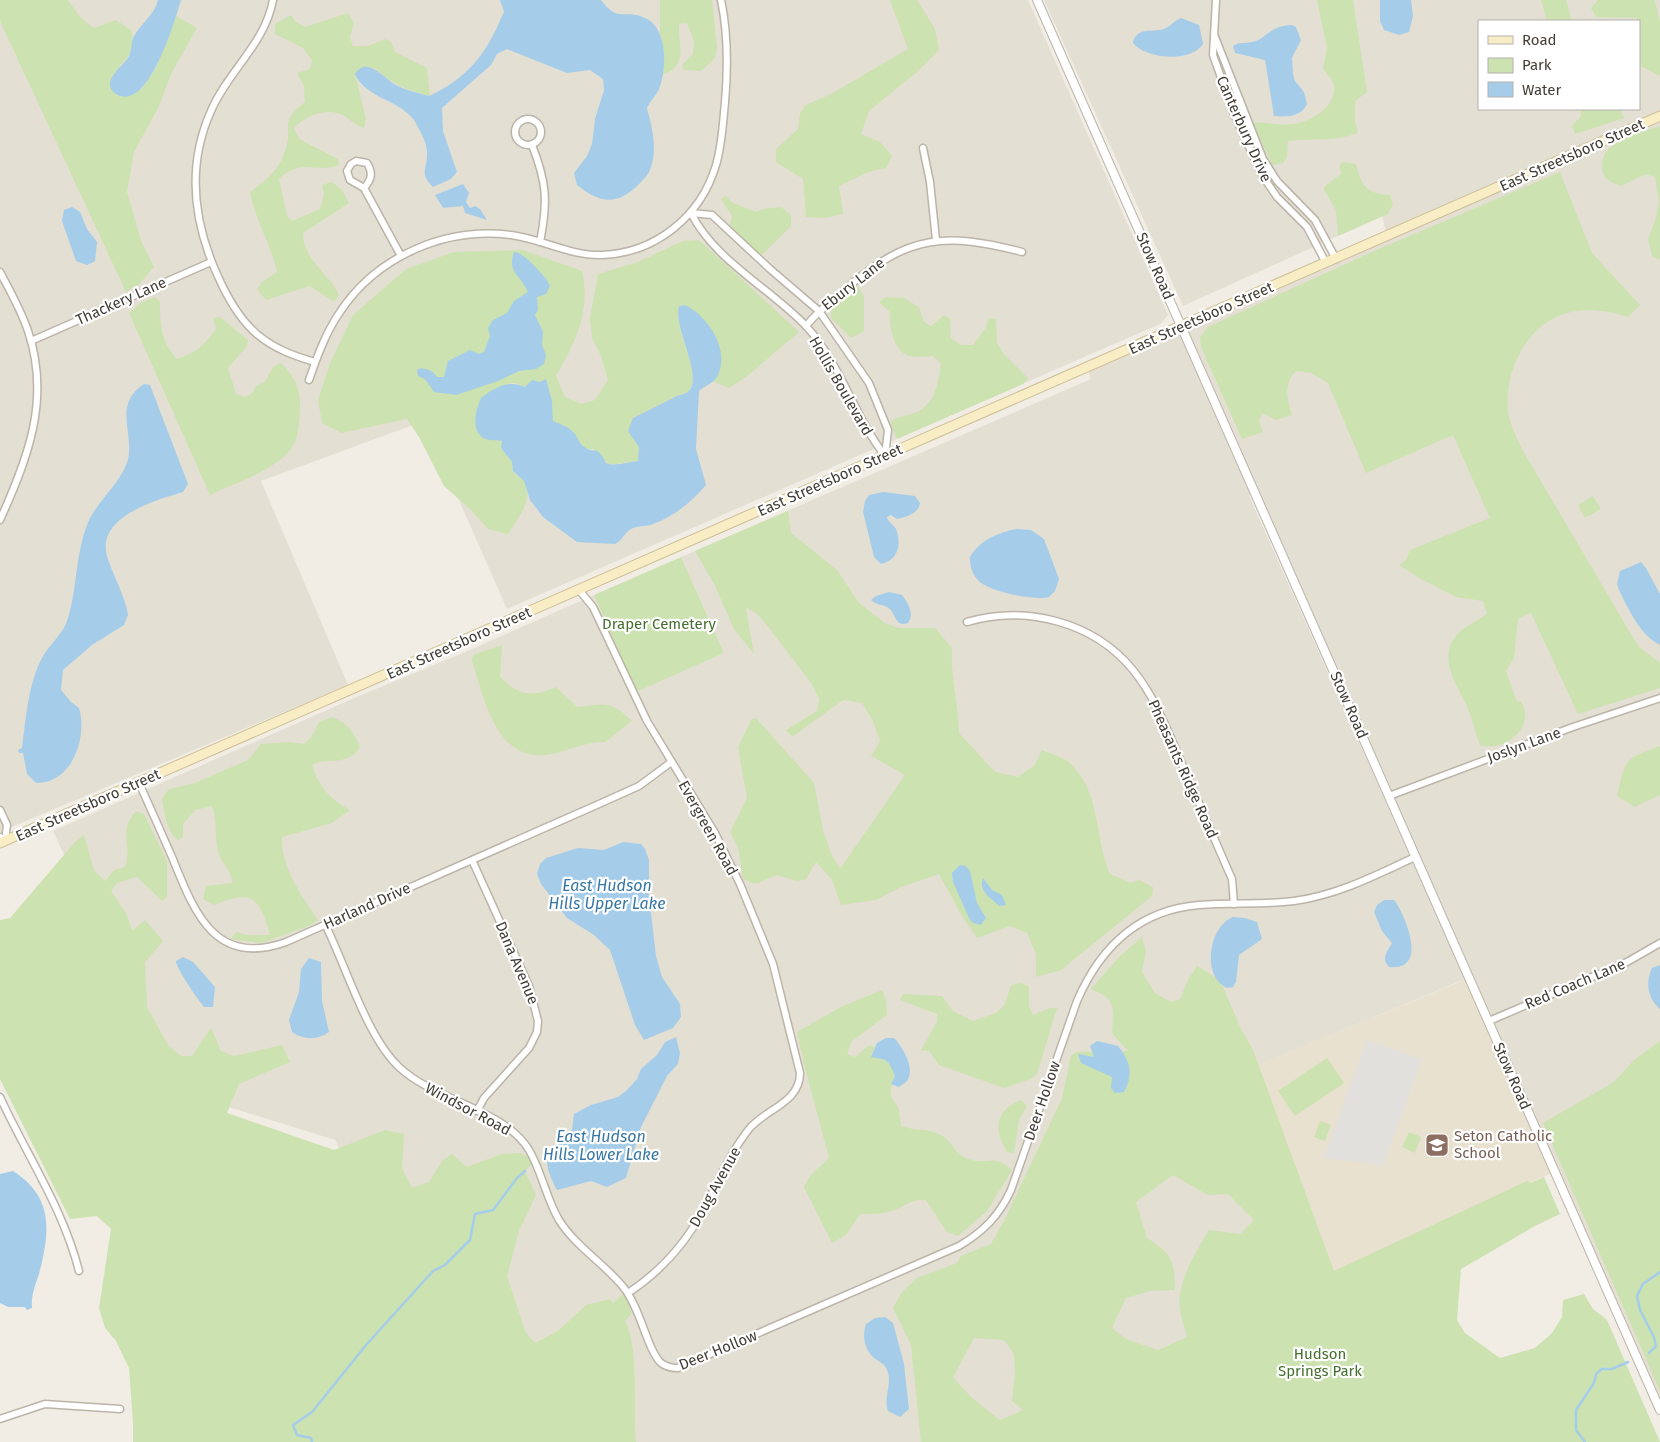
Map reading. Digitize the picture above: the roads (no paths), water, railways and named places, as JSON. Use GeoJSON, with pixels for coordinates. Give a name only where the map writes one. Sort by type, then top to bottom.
{"type":"FeatureCollection","features":[{"type":"Feature","properties":{"kind":"main road","name":"East Streetsboro Street"},"geometry":{"type":"LineString","coordinates":[[2,840],[139,783],[1660,116]]}},
{"type":"Feature","properties":{"kind":"street"},"geometry":{"type":"LineString","coordinates":[[273,0],[261,35],[230,78],[211,110],[199,145],[196,163],[195,198],[201,232],[211,262],[237,312],[256,334],[283,351],[315,362]]}},
{"type":"Feature","properties":{"kind":"street"},"geometry":{"type":"LineString","coordinates":[[309,380],[315,362],[335,320],[348,301],[370,277],[401,256],[432,243],[463,236],[512,235],[587,254],[628,251],[658,239],[676,227],[691,213],[707,187],[716,165],[722,134],[726,84],[726,44],[721,0]]}},
{"type":"Feature","properties":{"kind":"street","name":"Stow Road"},"geometry":{"type":"LineString","coordinates":[[1037,0],[1660,1410]]}},
{"type":"Feature","properties":{"kind":"street","name":"Canterbury Drive"},"geometry":{"type":"LineString","coordinates":[[1216,0],[1213,55],[1238,124],[1258,168],[1277,197],[1307,226],[1326,263]]}},
{"type":"Feature","properties":{"kind":"street","name":"Canterbury Drive"},"geometry":{"type":"LineString","coordinates":[[1215,37],[1266,164],[1277,181],[1315,220],[1336,259]]}},
{"type":"Feature","properties":{"kind":"street"},"geometry":{"type":"LineString","coordinates":[[1223,84],[1232,81]]}},
{"type":"Feature","properties":{"kind":"street"},"geometry":{"type":"LineString","coordinates":[[526,119],[534,120],[540,127],[539,140],[532,145],[520,143],[515,136],[516,127],[526,119]]}},
{"type":"Feature","properties":{"kind":"street"},"geometry":{"type":"LineString","coordinates":[[1238,124],[1247,120]]}},
{"type":"Feature","properties":{"kind":"street"},"geometry":{"type":"LineString","coordinates":[[532,145],[542,171],[546,191],[546,210],[540,242]]}},
{"type":"Feature","properties":{"kind":"street"},"geometry":{"type":"LineString","coordinates":[[923,148],[930,182],[936,240]]}},
{"type":"Feature","properties":{"kind":"street"},"geometry":{"type":"LineString","coordinates":[[364,188],[370,181],[372,171],[367,163],[356,161],[351,164],[348,171],[350,180],[364,188],[401,256]]}},
{"type":"Feature","properties":{"kind":"street"},"geometry":{"type":"LineString","coordinates":[[1258,168],[1266,164]]}},
{"type":"Feature","properties":{"kind":"street","name":"Hollis Boulevard"},"geometry":{"type":"LineString","coordinates":[[691,213],[712,215],[819,311],[869,383],[888,430],[884,456]]}},
{"type":"Feature","properties":{"kind":"street","name":"Hollis Boulevard"},"geometry":{"type":"LineString","coordinates":[[691,213],[700,230],[757,285],[806,326],[823,348],[873,440],[884,456]]}},
{"type":"Feature","properties":{"kind":"street","name":"Ebury Lane"},"geometry":{"type":"LineString","coordinates":[[806,326],[819,311],[889,256],[910,247],[936,240],[969,240],[1022,252]]}},
{"type":"Feature","properties":{"kind":"street","name":"Thackery Lane"},"geometry":{"type":"LineString","coordinates":[[31,341],[211,262]]}},
{"type":"Feature","properties":{"kind":"street"},"geometry":{"type":"LineString","coordinates":[[0,272],[17,305],[31,341],[37,377],[34,424],[22,468],[0,520]]}},
{"type":"Feature","properties":{"kind":"street","name":"Evergreen Road"},"geometry":{"type":"LineString","coordinates":[[579,590],[593,607],[646,721],[670,763],[715,833],[762,936],[773,964],[800,1073],[800,1082]]}},
{"type":"Feature","properties":{"kind":"street","name":"Pheasants Ridge Road"},"geometry":{"type":"LineString","coordinates":[[966,622],[998,615],[1048,618],[1067,624],[1096,638],[1131,668],[1146,688],[1160,714],[1232,879],[1234,904]]}},
{"type":"Feature","properties":{"kind":"street","name":"Joslyn Lane"},"geometry":{"type":"LineString","coordinates":[[1389,796],[1564,730],[1660,698]]}},
{"type":"Feature","properties":{"kind":"street","name":"Harland Drive"},"geometry":{"type":"LineString","coordinates":[[139,783],[197,912],[217,937],[232,945],[258,949],[286,942],[639,786],[670,763]]}},
{"type":"Feature","properties":{"kind":"street"},"geometry":{"type":"LineString","coordinates":[[0,810],[7,825],[2,840]]}},
{"type":"Feature","properties":{"kind":"street","name":"Deer Hollow"},"geometry":{"type":"LineString","coordinates":[[662,1366],[678,1368],[974,1238],[1001,1210],[1011,1190],[1077,1001],[1088,977],[1100,958],[1123,935],[1160,914],[1198,905],[1293,901],[1320,896],[1346,888],[1415,857]]}},
{"type":"Feature","properties":{"kind":"street","name":"Dana Avenue"},"geometry":{"type":"LineString","coordinates":[[472,860],[529,986],[538,1021],[537,1032],[529,1048],[484,1098],[477,1111]]}},
{"type":"Feature","properties":{"kind":"street","name":"Windsor Road"},"geometry":{"type":"LineString","coordinates":[[325,924],[370,1025],[391,1059],[411,1077],[429,1088],[511,1129],[525,1144],[535,1161],[549,1200],[561,1222],[628,1294],[657,1361],[662,1366]]}},
{"type":"Feature","properties":{"kind":"street","name":"Red Coach Lane"},"geometry":{"type":"LineString","coordinates":[[1488,1021],[1627,962],[1660,943]]}},
{"type":"Feature","properties":{"kind":"street","name":"Doug Avenue"},"geometry":{"type":"LineString","coordinates":[[628,1294],[662,1266],[686,1237],[703,1211],[732,1153],[749,1129],[761,1116],[793,1095],[800,1082]]}},
{"type":"Feature","properties":{"kind":"street"},"geometry":{"type":"LineString","coordinates":[[0,1097],[12,1125],[52,1196],[69,1237],[78,1271]]}},
{"type":"Feature","properties":{"kind":"street"},"geometry":{"type":"LineString","coordinates":[[0,1419],[45,1404],[120,1410]]}},
{"type":"Feature","properties":{"kind":"water"},"geometry":{"type":"Polygon","coordinates":[[[158,0],[181,0],[173,26],[158,62],[139,91],[128,97],[116,94],[111,89],[111,79],[127,60],[131,52],[133,38],[153,11],[158,0]]]}},
{"type":"Feature","properties":{"kind":"water"},"geometry":{"type":"Polygon","coordinates":[[[500,0],[601,0],[613,12],[617,14],[638,15],[653,23],[658,30],[664,50],[662,81],[647,108],[651,123],[654,155],[650,170],[630,192],[608,200],[593,196],[577,185],[574,173],[587,156],[592,144],[595,119],[604,90],[603,79],[590,70],[567,73],[507,49],[497,54],[491,65],[442,108],[443,131],[457,172],[451,179],[433,187],[428,182],[425,174],[426,144],[414,120],[399,107],[366,88],[355,74],[365,67],[371,68],[398,86],[429,96],[443,89],[465,73],[482,53],[504,12],[500,0]]]}},
{"type":"Feature","properties":{"kind":"water"},"geometry":{"type":"Polygon","coordinates":[[[1380,0],[1411,0],[1413,16],[1409,32],[1399,35],[1384,30],[1380,21],[1380,0]]]}},
{"type":"Feature","properties":{"kind":"water"},"geometry":{"type":"Polygon","coordinates":[[[1181,18],[1199,25],[1203,44],[1197,50],[1189,54],[1168,57],[1147,53],[1133,43],[1141,32],[1164,29],[1181,18]]]}},
{"type":"Feature","properties":{"kind":"water"},"geometry":{"type":"Polygon","coordinates":[[[1292,25],[1296,27],[1301,40],[1292,58],[1293,74],[1295,81],[1304,92],[1307,104],[1297,114],[1274,116],[1265,60],[1235,53],[1233,46],[1249,43],[1273,30],[1292,25]]]}},
{"type":"Feature","properties":{"kind":"water"},"geometry":{"type":"Polygon","coordinates":[[[463,184],[469,193],[466,202],[470,208],[475,206],[480,209],[487,220],[465,213],[463,206],[443,208],[435,195],[463,184]]]}},
{"type":"Feature","properties":{"kind":"water"},"geometry":{"type":"Polygon","coordinates":[[[72,207],[80,212],[87,229],[97,242],[95,261],[87,265],[76,261],[62,221],[64,210],[72,207]]]}},
{"type":"Feature","properties":{"kind":"water"},"geometry":{"type":"Polygon","coordinates":[[[514,252],[523,256],[534,265],[550,286],[546,294],[537,297],[538,310],[535,315],[543,332],[542,345],[546,355],[544,364],[536,369],[519,371],[498,381],[456,395],[434,392],[425,379],[418,376],[417,370],[425,369],[437,377],[444,377],[448,361],[470,350],[479,354],[484,352],[490,336],[488,328],[493,320],[507,313],[514,301],[528,292],[513,269],[512,259],[514,252]]]}},
{"type":"Feature","properties":{"kind":"water"},"geometry":{"type":"Polygon","coordinates":[[[685,305],[694,310],[709,326],[719,346],[721,356],[721,367],[717,377],[699,391],[696,449],[706,485],[689,503],[675,513],[653,524],[631,529],[615,544],[577,542],[543,517],[530,500],[524,481],[513,471],[512,462],[501,448],[502,441],[486,439],[477,431],[475,420],[481,398],[507,384],[525,387],[532,380],[540,382],[546,379],[552,401],[553,421],[572,431],[587,449],[600,453],[606,463],[617,464],[638,461],[639,447],[628,431],[633,418],[676,396],[686,393],[691,387],[693,377],[678,315],[679,306],[685,305]]]}},
{"type":"Feature","properties":{"kind":"water"},"geometry":{"type":"Polygon","coordinates":[[[144,384],[150,385],[188,484],[183,492],[144,505],[131,512],[110,531],[106,542],[107,556],[128,615],[124,625],[92,645],[63,670],[61,690],[79,708],[81,732],[79,745],[68,767],[59,776],[49,781],[36,783],[27,774],[23,753],[19,753],[18,750],[22,748],[28,701],[34,678],[43,656],[66,623],[74,593],[79,555],[90,518],[126,465],[129,455],[127,412],[129,402],[134,393],[144,384]]]}},
{"type":"Feature","properties":{"kind":"water"},"geometry":{"type":"Polygon","coordinates":[[[883,492],[915,496],[920,503],[915,512],[908,516],[897,519],[891,515],[887,517],[896,529],[899,540],[895,556],[881,564],[874,557],[863,512],[865,501],[869,495],[883,492]]]}},
{"type":"Feature","properties":{"kind":"water"},"geometry":{"type":"Polygon","coordinates":[[[1017,529],[1031,530],[1044,539],[1059,579],[1055,591],[1049,597],[1024,597],[1003,592],[986,586],[973,574],[970,557],[974,551],[985,541],[1003,532],[1017,529]]]}},
{"type":"Feature","properties":{"kind":"water"},"geometry":{"type":"Polygon","coordinates":[[[1641,562],[1660,594],[1660,645],[1647,635],[1631,614],[1617,584],[1620,571],[1641,562]]]}},
{"type":"Feature","properties":{"kind":"water"},"geometry":{"type":"Polygon","coordinates":[[[889,592],[902,595],[906,601],[911,612],[908,623],[900,623],[890,609],[871,600],[876,596],[889,592]]]}},
{"type":"Feature","properties":{"kind":"water","name":"East Hudson Hills Upper Lake"},"geometry":{"type":"Polygon","coordinates":[[[623,842],[641,844],[649,860],[649,896],[656,956],[662,977],[680,1004],[681,1017],[673,1028],[644,1040],[635,1025],[610,950],[594,935],[567,918],[541,884],[537,874],[540,864],[546,858],[578,848],[604,850],[623,842]]]}},
{"type":"Feature","properties":{"kind":"water"},"geometry":{"type":"Polygon","coordinates":[[[960,865],[966,866],[970,871],[977,903],[986,918],[981,925],[973,923],[969,918],[953,882],[952,873],[960,865]]]}},
{"type":"Feature","properties":{"kind":"water"},"geometry":{"type":"Polygon","coordinates":[[[983,878],[992,890],[1002,895],[1006,905],[999,906],[986,894],[982,887],[983,878]]]}},
{"type":"Feature","properties":{"kind":"water"},"geometry":{"type":"Polygon","coordinates":[[[1384,900],[1394,900],[1406,922],[1409,933],[1411,954],[1408,962],[1401,966],[1389,967],[1385,961],[1392,943],[1382,931],[1374,912],[1377,905],[1384,900]]]}},
{"type":"Feature","properties":{"kind":"water"},"geometry":{"type":"Polygon","coordinates":[[[1233,917],[1257,922],[1262,939],[1239,955],[1236,982],[1233,987],[1227,988],[1219,982],[1214,973],[1211,963],[1211,951],[1218,930],[1233,917]]]}},
{"type":"Feature","properties":{"kind":"water"},"geometry":{"type":"Polygon","coordinates":[[[183,957],[193,962],[215,987],[213,1007],[204,1007],[183,977],[176,961],[183,957]]]}},
{"type":"Feature","properties":{"kind":"water"},"geometry":{"type":"Polygon","coordinates":[[[309,958],[321,962],[322,1001],[329,1032],[315,1038],[296,1035],[292,1032],[289,1020],[299,992],[301,969],[309,958]]]}},
{"type":"Feature","properties":{"kind":"water"},"geometry":{"type":"Polygon","coordinates":[[[1660,965],[1660,1009],[1650,996],[1648,985],[1652,968],[1660,965]]]}},
{"type":"Feature","properties":{"kind":"water","name":"East Hudson Hills Lower Lake"},"geometry":{"type":"Polygon","coordinates":[[[676,1037],[680,1053],[678,1064],[667,1076],[641,1127],[626,1178],[607,1187],[591,1181],[557,1190],[548,1169],[548,1156],[557,1144],[572,1130],[574,1114],[591,1105],[618,1097],[626,1091],[637,1079],[641,1069],[657,1055],[665,1042],[676,1037]]]}},
{"type":"Feature","properties":{"kind":"water"},"geometry":{"type":"Polygon","coordinates":[[[886,1038],[894,1038],[897,1041],[908,1060],[909,1078],[898,1087],[891,1084],[895,1076],[889,1063],[871,1057],[877,1043],[886,1038]]]}},
{"type":"Feature","properties":{"kind":"water"},"geometry":{"type":"Polygon","coordinates":[[[1097,1041],[1118,1046],[1128,1062],[1130,1074],[1124,1092],[1115,1093],[1111,1088],[1112,1077],[1081,1063],[1078,1054],[1094,1057],[1090,1046],[1097,1041]]]}},
{"type":"Feature","properties":{"kind":"water"},"geometry":{"type":"Polygon","coordinates":[[[13,1171],[36,1192],[46,1216],[43,1259],[33,1295],[32,1308],[27,1310],[25,1307],[8,1307],[0,1303],[0,1174],[13,1171]]]}},
{"type":"Feature","properties":{"kind":"water"},"geometry":{"type":"Polygon","coordinates":[[[885,1317],[893,1323],[904,1364],[909,1409],[900,1417],[888,1411],[889,1375],[884,1365],[870,1353],[865,1342],[866,1324],[875,1318],[885,1317]]]}},
{"type":"Feature","properties":{"kind":"waterway"},"geometry":{"type":"LineString","coordinates":[[312,1442],[311,1438],[297,1435],[293,1425],[312,1412],[367,1344],[433,1271],[445,1265],[470,1240],[475,1214],[493,1210],[517,1178],[525,1171]]}},
{"type":"Feature","properties":{"kind":"waterway"},"geometry":{"type":"LineString","coordinates":[[1649,1353],[1656,1346],[1654,1337],[1640,1310],[1637,1296],[1643,1284],[1660,1272]]}},
{"type":"Feature","properties":{"kind":"waterway"},"geometry":{"type":"LineString","coordinates":[[1585,1442],[1576,1430],[1576,1410],[1594,1383],[1596,1374],[1602,1369],[1612,1369],[1628,1362]]}},
{"type":"Feature","properties":{"kind":"place","name":"Seton Catholic School"},"geometry":{"type":"Point","coordinates":[1437,1145]}},
{"type":"Feature","properties":{"kind":"park label","name":"Draper Cemetery"},"geometry":{"type":"Point","coordinates":[659,624]}},
{"type":"Feature","properties":{"kind":"park label","name":"Hudson Springs Park"},"geometry":{"type":"Point","coordinates":[1320,1362]}}]}
